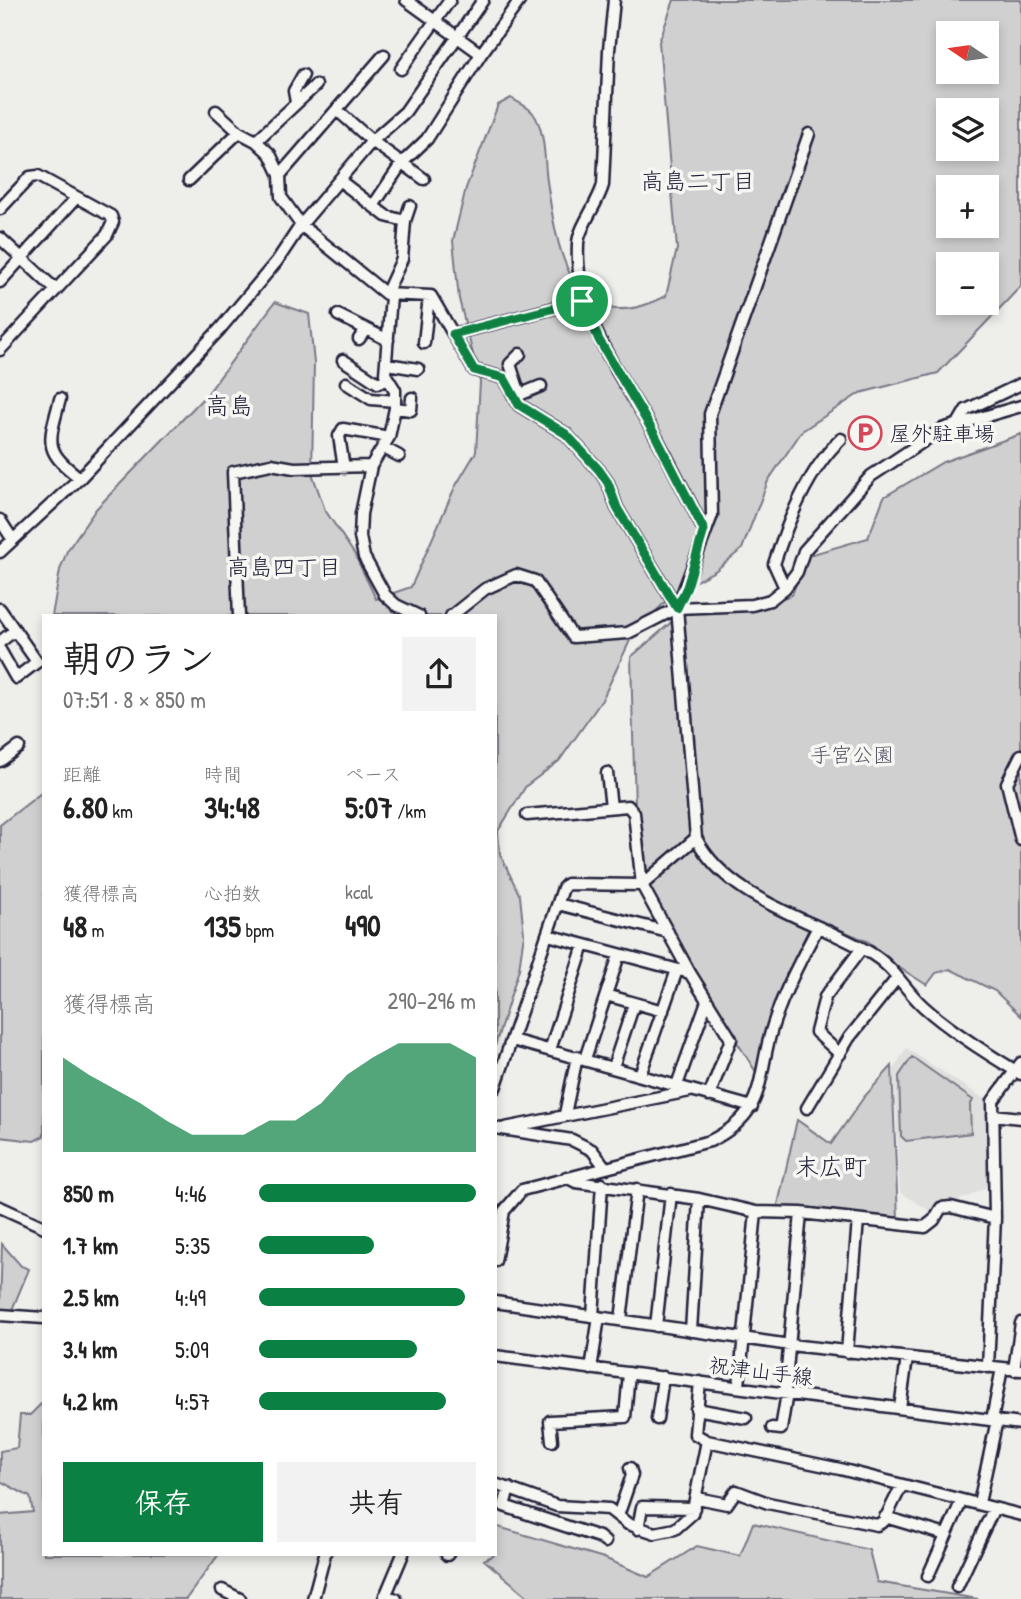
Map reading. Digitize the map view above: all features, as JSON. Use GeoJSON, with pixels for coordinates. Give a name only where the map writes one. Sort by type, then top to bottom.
{"type":"FeatureCollection","features":[{"type":"Feature","properties":{"kind":"street"},"geometry":{"type":"LineString","coordinates":[[406,0],[481,54]]}},
{"type":"Feature","properties":{"kind":"street"},"geometry":{"type":"LineString","coordinates":[[401,69],[450,0]]}},
{"type":"Feature","properties":{"kind":"street"},"geometry":{"type":"LineString","coordinates":[[0,552],[80,478],[220,329],[271,269],[301,225],[372,141],[405,112],[484,0]]}},
{"type":"Feature","properties":{"kind":"street"},"geometry":{"type":"LineString","coordinates":[[373,206],[402,163],[427,139],[481,54],[520,0]]}},
{"type":"Feature","properties":{"kind":"street"},"geometry":{"type":"LineString","coordinates":[[614,0],[608,50],[603,185],[599,201],[577,241],[582,301],[599,340],[655,435],[704,530]]}},
{"type":"Feature","properties":{"kind":"street"},"geometry":{"type":"LineString","coordinates":[[280,175],[384,55]]}},
{"type":"Feature","properties":{"kind":"street"},"geometry":{"type":"LineString","coordinates":[[296,102],[294,91],[303,75]]}},
{"type":"Feature","properties":{"kind":"street"},"geometry":{"type":"LineString","coordinates":[[256,141],[296,102],[302,101],[316,85]]}},
{"type":"Feature","properties":{"kind":"street"},"geometry":{"type":"LineString","coordinates":[[216,111],[239,132],[270,153],[280,175],[281,197],[301,225],[388,295],[429,296],[438,305],[474,370],[504,378],[538,418],[566,434],[608,483],[617,508],[677,608],[695,838],[709,859],[724,873],[782,910],[862,948],[889,966],[924,1007],[1019,1070],[993,1101],[995,1218],[988,1367]]}},
{"type":"Feature","properties":{"kind":"street"},"geometry":{"type":"LineString","coordinates":[[338,111],[372,141],[424,179]]}},
{"type":"Feature","properties":{"kind":"street"},"geometry":{"type":"LineString","coordinates":[[189,180],[239,132]]}},
{"type":"Feature","properties":{"kind":"street"},"geometry":{"type":"LineString","coordinates":[[677,608],[687,587],[704,530],[712,515],[710,414],[809,134]]}},
{"type":"Feature","properties":{"kind":"street"},"geometry":{"type":"LineString","coordinates":[[0,209],[30,177],[38,176],[111,216],[113,222],[107,235],[0,350]]}},
{"type":"Feature","properties":{"kind":"street"},"geometry":{"type":"LineString","coordinates":[[339,180],[386,216],[405,221]]}},
{"type":"Feature","properties":{"kind":"street"},"geometry":{"type":"LineString","coordinates":[[0,282],[76,198]]}},
{"type":"Feature","properties":{"kind":"street"},"geometry":{"type":"LineString","coordinates":[[410,206],[405,221],[402,259],[388,295],[387,379],[395,390],[395,404],[389,437],[371,466],[361,514],[364,557],[385,595],[416,614]]}},
{"type":"Feature","properties":{"kind":"street"},"geometry":{"type":"LineString","coordinates":[[0,238],[56,290]]}},
{"type":"Feature","properties":{"kind":"street"},"geometry":{"type":"LineString","coordinates":[[424,343],[429,296]]}},
{"type":"Feature","properties":{"kind":"street"},"geometry":{"type":"LineString","coordinates":[[453,334],[582,301]]}},
{"type":"Feature","properties":{"kind":"street"},"geometry":{"type":"LineString","coordinates":[[338,315],[388,340]]}},
{"type":"Feature","properties":{"kind":"street"},"geometry":{"type":"LineString","coordinates":[[359,339],[366,329]]}},
{"type":"Feature","properties":{"kind":"street"},"geometry":{"type":"LineString","coordinates":[[517,396],[510,364],[520,354]]}},
{"type":"Feature","properties":{"kind":"street"},"geometry":{"type":"LineString","coordinates":[[344,360],[378,383],[387,379]]}},
{"type":"Feature","properties":{"kind":"street"},"geometry":{"type":"LineString","coordinates":[[387,364],[418,369]]}},
{"type":"Feature","properties":{"kind":"street"},"geometry":{"type":"LineString","coordinates":[[346,383],[371,398],[411,410],[412,398]]}},
{"type":"Feature","properties":{"kind":"street"},"geometry":{"type":"LineString","coordinates":[[959,422],[966,410],[1021,384]]}},
{"type":"Feature","properties":{"kind":"street"},"geometry":{"type":"LineString","coordinates":[[517,396],[541,386]]}},
{"type":"Feature","properties":{"kind":"street"},"geometry":{"type":"LineString","coordinates":[[60,399],[49,439],[51,453],[80,478]]}},
{"type":"Feature","properties":{"kind":"street"},"geometry":{"type":"LineString","coordinates":[[454,614],[485,589],[516,575],[535,581],[573,637],[628,634],[677,608],[752,605],[770,600],[785,588],[797,572],[804,551],[871,476],[942,429],[1021,406]]}},
{"type":"Feature","properties":{"kind":"street"},"geometry":{"type":"LineString","coordinates":[[344,468],[339,436],[343,429],[389,437]]}},
{"type":"Feature","properties":{"kind":"street"},"geometry":{"type":"LineString","coordinates":[[785,588],[774,564],[783,536],[823,456],[841,439]]}},
{"type":"Feature","properties":{"kind":"street"},"geometry":{"type":"LineString","coordinates":[[384,448],[399,456]]}},
{"type":"Feature","properties":{"kind":"street"},"geometry":{"type":"LineString","coordinates":[[239,614],[233,472],[271,464],[294,468],[371,466]]}},
{"type":"Feature","properties":{"kind":"street"},"geometry":{"type":"LineString","coordinates":[[0,520],[13,540]]}},
{"type":"Feature","properties":{"kind":"street"},"geometry":{"type":"LineString","coordinates":[[0,609],[37,662],[16,678],[0,650]]}},
{"type":"Feature","properties":{"kind":"street"},"geometry":{"type":"LineString","coordinates":[[0,642],[15,630]]}},
{"type":"Feature","properties":{"kind":"street"},"geometry":{"type":"LineString","coordinates":[[2,757],[19,747]]}},
{"type":"Feature","properties":{"kind":"street"},"geometry":{"type":"LineString","coordinates":[[1021,755],[1007,783],[1021,840]]}},
{"type":"Feature","properties":{"kind":"street"},"geometry":{"type":"LineString","coordinates":[[607,774],[611,807]]}},
{"type":"Feature","properties":{"kind":"street"},"geometry":{"type":"LineString","coordinates":[[527,816],[628,806],[634,813],[642,885],[690,973],[731,1039],[709,1096]]}},
{"type":"Feature","properties":{"kind":"street"},"geometry":{"type":"LineString","coordinates":[[497,1082],[567,884],[642,885],[695,838]]}},
{"type":"Feature","properties":{"kind":"street"},"geometry":{"type":"LineString","coordinates":[[558,904],[668,932]]}},
{"type":"Feature","properties":{"kind":"street"},"geometry":{"type":"LineString","coordinates":[[497,1250],[504,1211],[514,1195],[534,1184],[710,1141],[728,1132],[752,1107],[760,1088],[773,1025],[818,927]]}},
{"type":"Feature","properties":{"kind":"street"},"geometry":{"type":"LineString","coordinates":[[548,935],[690,973]]}},
{"type":"Feature","properties":{"kind":"street"},"geometry":{"type":"LineString","coordinates":[[550,1050],[584,945]]}},
{"type":"Feature","properties":{"kind":"street"},"geometry":{"type":"LineString","coordinates":[[840,1054],[816,1032],[825,997],[862,948]]}},
{"type":"Feature","properties":{"kind":"street"},"geometry":{"type":"LineString","coordinates":[[565,1114],[581,1058],[606,995],[618,955]]}},
{"type":"Feature","properties":{"kind":"street"},"geometry":{"type":"LineString","coordinates":[[640,1075],[677,970]]}},
{"type":"Feature","properties":{"kind":"street"},"geometry":{"type":"LineString","coordinates":[[807,1108],[840,1054],[897,978]]}},
{"type":"Feature","properties":{"kind":"street"},"geometry":{"type":"LineString","coordinates":[[606,995],[663,1011]]}},
{"type":"Feature","properties":{"kind":"street"},"geometry":{"type":"LineString","coordinates":[[677,1085],[707,1001]]}},
{"type":"Feature","properties":{"kind":"street"},"geometry":{"type":"LineString","coordinates":[[612,1067],[634,1003]]}},
{"type":"Feature","properties":{"kind":"street"},"geometry":{"type":"LineString","coordinates":[[512,1040],[752,1107]]}},
{"type":"Feature","properties":{"kind":"street"},"geometry":{"type":"LineString","coordinates":[[500,1128],[693,1090]]}},
{"type":"Feature","properties":{"kind":"street"},"geometry":{"type":"LineString","coordinates":[[993,1115],[1021,1118]]}},
{"type":"Feature","properties":{"kind":"street"},"geometry":{"type":"LineString","coordinates":[[500,1128],[572,1140],[592,1150],[605,1167]]}},
{"type":"Feature","properties":{"kind":"street"},"geometry":{"type":"LineString","coordinates":[[566,1177],[699,1199],[756,1212],[801,1213],[925,1227],[934,1220],[941,1208],[951,1207],[995,1218]]}},
{"type":"Feature","properties":{"kind":"street"},"geometry":{"type":"LineString","coordinates":[[591,1369],[603,1184]]}},
{"type":"Feature","properties":{"kind":"street"},"geometry":{"type":"LineString","coordinates":[[621,1320],[637,1189]]}},
{"type":"Feature","properties":{"kind":"street"},"geometry":{"type":"LineString","coordinates":[[656,1326],[671,1194]]}},
{"type":"Feature","properties":{"kind":"street"},"geometry":{"type":"LineString","coordinates":[[691,1331],[699,1199]]}},
{"type":"Feature","properties":{"kind":"street"},"geometry":{"type":"LineString","coordinates":[[0,1208],[42,1226]]}},
{"type":"Feature","properties":{"kind":"street"},"geometry":{"type":"LineString","coordinates":[[739,1386],[756,1212]]}},
{"type":"Feature","properties":{"kind":"street"},"geometry":{"type":"LineString","coordinates":[[772,1428],[781,1429],[786,1393],[801,1213]]}},
{"type":"Feature","properties":{"kind":"street"},"geometry":{"type":"LineString","coordinates":[[847,1352],[858,1220]]}},
{"type":"Feature","properties":{"kind":"street"},"geometry":{"type":"LineString","coordinates":[[497,1302],[790,1345],[1017,1370],[1021,1324]]}},
{"type":"Feature","properties":{"kind":"street"},"geometry":{"type":"LineString","coordinates":[[0,1315],[42,1318]]}},
{"type":"Feature","properties":{"kind":"street","name":"祝津山手線"},"geometry":{"type":"LineString","coordinates":[[497,1356],[1021,1423]]}},
{"type":"Feature","properties":{"kind":"street"},"geometry":{"type":"LineString","coordinates":[[900,1409],[907,1358]]}},
{"type":"Feature","properties":{"kind":"street"},"geometry":{"type":"LineString","coordinates":[[979,1503],[1002,1368]]}},
{"type":"Feature","properties":{"kind":"street"},"geometry":{"type":"LineString","coordinates":[[552,1441],[553,1429],[550,1421],[625,1417],[629,1373]]}},
{"type":"Feature","properties":{"kind":"street"},"geometry":{"type":"LineString","coordinates":[[657,1419],[663,1377]]}},
{"type":"Feature","properties":{"kind":"street"},"geometry":{"type":"LineString","coordinates":[[700,1382],[695,1434],[707,1441],[1021,1515]]}},
{"type":"Feature","properties":{"kind":"street"},"geometry":{"type":"LineString","coordinates":[[696,1409],[746,1418]]}},
{"type":"Feature","properties":{"kind":"street"},"geometry":{"type":"LineString","coordinates":[[497,1485],[556,1506],[609,1509],[638,1529],[667,1532],[685,1522],[695,1503],[707,1441]]}},
{"type":"Feature","properties":{"kind":"street"},"geometry":{"type":"LineString","coordinates":[[618,1516],[632,1475],[630,1468]]}},
{"type":"Feature","properties":{"kind":"street"},"geometry":{"type":"LineString","coordinates":[[638,1529],[642,1507],[695,1503],[727,1504],[736,1491],[768,1503],[877,1525],[886,1517],[902,1485]]}},
{"type":"Feature","properties":{"kind":"street"},"geometry":{"type":"LineString","coordinates":[[509,1488],[504,1506],[599,1537],[605,1542]]}},
{"type":"Feature","properties":{"kind":"street"},"geometry":{"type":"LineString","coordinates":[[928,1576],[962,1500]]}},
{"type":"Feature","properties":{"kind":"street"},"geometry":{"type":"LineString","coordinates":[[957,1587],[994,1508]]}},
{"type":"Feature","properties":{"kind":"street"},"geometry":{"type":"LineString","coordinates":[[886,1517],[946,1535]]}},
{"type":"Feature","properties":{"kind":"street"},"geometry":{"type":"LineString","coordinates":[[313,1599],[324,1556]]}},
{"type":"Feature","properties":{"kind":"street"},"geometry":{"type":"LineString","coordinates":[[388,1598],[402,1556]]}},
{"type":"Feature","properties":{"kind":"street"},"geometry":{"type":"LineString","coordinates":[[222,1590],[240,1599]]}},
{"type":"Feature","properties":{"kind":"shaded area"},"geometry":{"type":"Polygon","coordinates":[[[906,1048],[986,1100],[990,1185],[970,1196],[930,1211],[900,1192],[894,1069],[906,1048]]]}},
{"type":"Feature","properties":{"kind":"green space"},"geometry":{"type":"Polygon","coordinates":[[[674,0],[1021,0],[1021,286],[999,309],[999,252],[936,252],[936,315],[993,315],[938,373],[860,393],[802,431],[768,481],[742,549],[715,571],[675,592],[633,634],[602,700],[559,761],[526,786],[498,831],[500,854],[520,896],[524,934],[519,969],[497,1040],[497,614],[52,614],[60,570],[67,551],[96,509],[208,393],[275,302],[309,314],[314,363],[312,473],[325,510],[355,555],[376,599],[411,587],[455,487],[476,452],[480,382],[459,299],[453,241],[466,188],[498,105],[511,98],[533,113],[540,128],[557,235],[564,261],[575,283],[590,299],[609,308],[634,308],[666,296],[677,249],[659,42],[674,0]]]}},
{"type":"Feature","properties":{"kind":"green space","name":"手宮公園"},"geometry":{"type":"Polygon","coordinates":[[[1021,434],[1021,1016],[995,991],[950,969],[936,973],[927,985],[887,960],[869,942],[814,918],[773,1004],[756,1072],[645,897],[635,809],[631,657],[681,614],[699,609],[761,605],[792,595],[806,556],[868,538],[884,497],[943,462],[1021,434]]]}},
{"type":"Feature","properties":{"kind":"green space"},"geometry":{"type":"Polygon","coordinates":[[[42,791],[42,1137],[34,1141],[0,1137],[0,825],[42,791]]]}},
{"type":"Feature","properties":{"kind":"green space"},"geometry":{"type":"Polygon","coordinates":[[[912,1057],[973,1100],[970,1106],[971,1133],[906,1141],[901,1136],[899,1076],[912,1057]]]}},
{"type":"Feature","properties":{"kind":"green space"},"geometry":{"type":"Polygon","coordinates":[[[892,1066],[898,1220],[777,1209],[797,1120],[831,1144],[864,1097],[892,1066]]]}},
{"type":"Feature","properties":{"kind":"green space"},"geometry":{"type":"Polygon","coordinates":[[[2,1244],[21,1266],[29,1269],[12,1310],[0,1309],[2,1244]]]}},
{"type":"Feature","properties":{"kind":"green space"},"geometry":{"type":"Polygon","coordinates":[[[42,1403],[42,1556],[218,1556],[186,1599],[0,1599],[0,1515],[33,1512],[30,1497],[0,1481],[0,1451],[17,1448],[20,1415],[30,1415],[42,1403]]]}},
{"type":"Feature","properties":{"kind":"green space"},"geometry":{"type":"Polygon","coordinates":[[[753,1523],[869,1550],[877,1582],[978,1599],[531,1599],[484,1560],[497,1556],[497,1527],[604,1558],[648,1577],[697,1546],[740,1556],[753,1523]]]}},
{"type":"Feature","properties":{"kind":"place","name":"屋外駐車場"},"geometry":{"type":"Point","coordinates":[865,433]}},
{"type":"Feature","properties":{"kind":"district","name":"高島二丁目"},"geometry":{"type":"Point","coordinates":[698,180]}},
{"type":"Feature","properties":{"kind":"district","name":"高島"},"geometry":{"type":"Point","coordinates":[229,405]}},
{"type":"Feature","properties":{"kind":"district","name":"高島四丁目"},"geometry":{"type":"Point","coordinates":[284,566]}},
{"type":"Feature","properties":{"kind":"district","name":"末広町"},"geometry":{"type":"Point","coordinates":[831,1166]}},
{"type":"Feature","properties":{"kind":"route"},"geometry":{"type":"LineString","coordinates":[[582,301],[599,340],[655,435],[704,530],[687,587],[677,608],[653,572],[599,470],[566,434],[519,405],[504,378],[474,370],[453,334],[582,301]]}}]}
